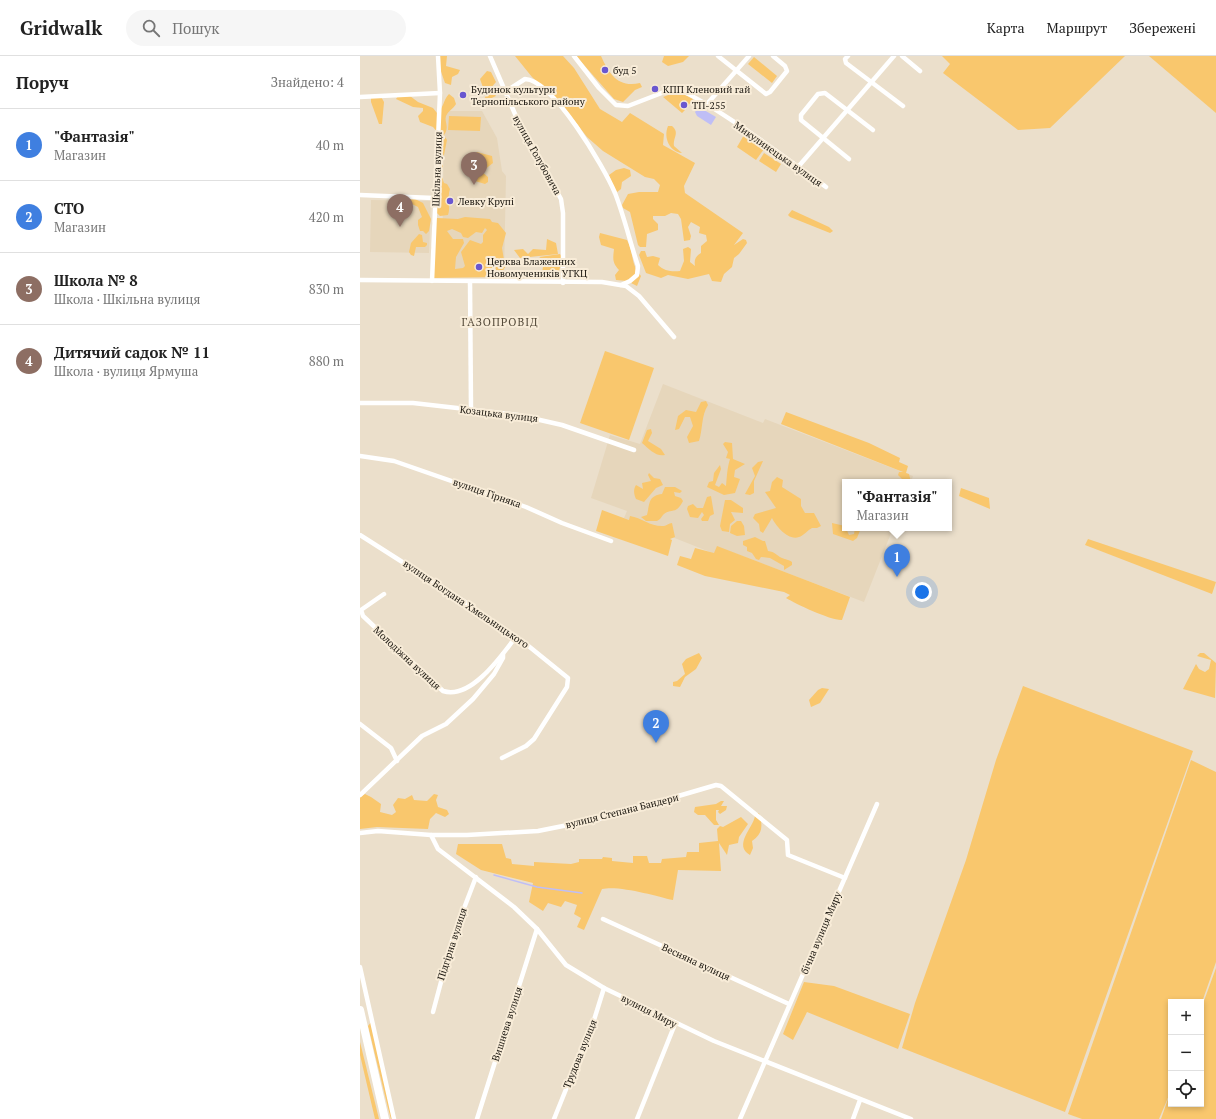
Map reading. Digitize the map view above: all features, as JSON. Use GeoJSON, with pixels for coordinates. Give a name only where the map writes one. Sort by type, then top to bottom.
{"type":"FeatureCollection","features":[{"type":"Feature","properties":{"kind":"highway"},"geometry":{"type":"LineString","coordinates":[[360,1010],[385,1119]]}},
{"type":"Feature","properties":{"kind":"street","name":"Шкільна вулиця"},"geometry":{"type":"LineString","coordinates":[[432,281],[436,215],[434,198],[440,93],[438,56]]}},
{"type":"Feature","properties":{"kind":"street","name":"вулиця Голубовича"},"geometry":{"type":"LineString","coordinates":[[490,56],[521,128],[561,199],[563,213],[563,283]]}},
{"type":"Feature","properties":{"kind":"street","name":"Микулинецька вулиця"},"geometry":{"type":"LineString","coordinates":[[574,56],[599,88],[616,105],[628,106],[676,88],[707,104],[826,187]]}},
{"type":"Feature","properties":{"kind":"street"},"geometry":{"type":"LineString","coordinates":[[718,56],[764,94],[769,94],[787,71],[785,66],[773,56]]}},
{"type":"Feature","properties":{"kind":"street"},"geometry":{"type":"LineString","coordinates":[[707,104],[749,56]]}},
{"type":"Feature","properties":{"kind":"street"},"geometry":{"type":"LineString","coordinates":[[848,56],[845,62],[903,106]]}},
{"type":"Feature","properties":{"kind":"street"},"geometry":{"type":"LineString","coordinates":[[798,167],[894,56]]}},
{"type":"Feature","properties":{"kind":"street"},"geometry":{"type":"LineString","coordinates":[[902,56],[920,71]]}},
{"type":"Feature","properties":{"kind":"street"},"geometry":{"type":"LineString","coordinates":[[505,92],[525,79],[534,81],[548,92],[570,116],[602,168],[615,193],[638,266],[637,275],[630,281],[621,285]]}},
{"type":"Feature","properties":{"kind":"street"},"geometry":{"type":"LineString","coordinates":[[360,97],[440,93]]}},
{"type":"Feature","properties":{"kind":"street"},"geometry":{"type":"LineString","coordinates":[[849,159],[800,119],[801,115],[818,94],[828,94],[873,130]]}},
{"type":"Feature","properties":{"kind":"street"},"geometry":{"type":"LineString","coordinates":[[360,196],[434,198]]}},
{"type":"Feature","properties":{"kind":"street"},"geometry":{"type":"LineString","coordinates":[[360,280],[563,283],[602,282],[621,285],[638,296],[674,337]]}},
{"type":"Feature","properties":{"kind":"street"},"geometry":{"type":"LineString","coordinates":[[470,282],[471,409]]}},
{"type":"Feature","properties":{"kind":"street","name":"Козацька вулиця"},"geometry":{"type":"LineString","coordinates":[[360,403],[413,404],[518,415],[551,421],[634,450]]}},
{"type":"Feature","properties":{"kind":"street","name":"вулиця Гірняка"},"geometry":{"type":"LineString","coordinates":[[360,456],[394,461],[526,507],[562,523],[611,541]]}},
{"type":"Feature","properties":{"kind":"street","name":"вулиця Богдана Хмельницького"},"geometry":{"type":"LineString","coordinates":[[360,535],[465,602],[515,638],[526,644],[568,678],[567,687],[534,739],[526,746],[502,758]]}},
{"type":"Feature","properties":{"kind":"street","name":"Молодіжна вулиця"},"geometry":{"type":"LineString","coordinates":[[384,594],[361,610],[363,616],[443,691],[450,693],[469,687],[502,654],[515,638]]}},
{"type":"Feature","properties":{"kind":"street"},"geometry":{"type":"LineString","coordinates":[[360,795],[422,736],[446,724],[473,699],[494,674],[503,658],[502,654]]}},
{"type":"Feature","properties":{"kind":"street"},"geometry":{"type":"LineString","coordinates":[[360,724],[391,748],[397,761]]}},
{"type":"Feature","properties":{"kind":"street","name":"вулиця Степана Бандери"},"geometry":{"type":"LineString","coordinates":[[360,833],[378,831],[431,835],[500,834],[538,831],[609,816],[716,785],[721,786],[787,840],[788,855],[845,878]]}},
{"type":"Feature","properties":{"kind":"street","name":"бічна вулиця Миру"},"geometry":{"type":"LineString","coordinates":[[740,1119],[876,804]]}},
{"type":"Feature","properties":{"kind":"street","name":"вулиця Миру"},"geometry":{"type":"LineString","coordinates":[[431,835],[438,849],[476,876],[514,907],[538,930],[566,965],[604,988],[675,1024],[860,1100],[911,1119]]}},
{"type":"Feature","properties":{"kind":"street","name":"Підгірна вулиця"},"geometry":{"type":"LineString","coordinates":[[433,1012],[452,937],[476,876]]}},
{"type":"Feature","properties":{"kind":"street","name":"Весняна вулиця"},"geometry":{"type":"LineString","coordinates":[[603,919],[789,1004]]}},
{"type":"Feature","properties":{"kind":"street","name":"Вишнева вулиця"},"geometry":{"type":"LineString","coordinates":[[477,1119],[538,930]]}},
{"type":"Feature","properties":{"kind":"street"},"geometry":{"type":"LineString","coordinates":[[360,967],[394,1119]]}},
{"type":"Feature","properties":{"kind":"street","name":"Трудова вулиця"},"geometry":{"type":"LineString","coordinates":[[554,1119],[594,1020],[604,988]]}},
{"type":"Feature","properties":{"kind":"street"},"geometry":{"type":"LineString","coordinates":[[636,1119],[675,1024]]}},
{"type":"Feature","properties":{"kind":"street"},"geometry":{"type":"LineString","coordinates":[[853,1119],[860,1100]]}},
{"type":"Feature","properties":{"kind":"shaded area"},"geometry":{"type":"Polygon","coordinates":[[[440,56],[447,56],[446,66],[460,70],[458,74],[452,77],[451,85],[445,83],[439,66],[440,56]]]}},
{"type":"Feature","properties":{"kind":"shaded area"},"geometry":{"type":"Polygon","coordinates":[[[515,56],[563,56],[574,68],[600,109],[622,122],[630,113],[664,134],[663,145],[695,163],[684,186],[685,193],[743,233],[734,245],[743,239],[746,240],[747,243],[734,258],[732,267],[724,274],[721,282],[712,281],[709,274],[688,279],[668,275],[661,278],[646,273],[639,255],[641,251],[645,251],[647,257],[653,256],[660,258],[658,265],[663,269],[680,271],[684,261],[683,249],[688,247],[691,249],[690,262],[695,266],[695,259],[701,253],[701,246],[707,241],[706,235],[699,233],[700,227],[691,222],[688,227],[691,236],[690,240],[684,241],[681,219],[678,214],[671,213],[665,216],[653,216],[653,219],[658,224],[658,230],[647,234],[646,247],[640,247],[638,245],[630,212],[623,208],[622,205],[628,194],[639,192],[658,192],[660,185],[654,179],[645,177],[603,151],[587,137],[564,107],[532,77],[515,56]]]}},
{"type":"Feature","properties":{"kind":"shaded area"},"geometry":{"type":"Polygon","coordinates":[[[576,56],[601,56],[607,69],[615,78],[626,83],[640,83],[642,87],[635,90],[623,102],[614,99],[576,56]]]}},
{"type":"Feature","properties":{"kind":"shaded area"},"geometry":{"type":"Polygon","coordinates":[[[664,56],[689,56],[683,62],[668,66],[662,62],[664,56]]]}},
{"type":"Feature","properties":{"kind":"shaded area"},"geometry":{"type":"Polygon","coordinates":[[[942,56],[1125,56],[1050,128],[1018,130],[943,73],[950,64],[942,56]]]}},
{"type":"Feature","properties":{"kind":"shaded area"},"geometry":{"type":"Polygon","coordinates":[[[1149,56],[1216,56],[1216,113],[1149,56]]]}},
{"type":"Feature","properties":{"kind":"shaded area"},"geometry":{"type":"Polygon","coordinates":[[[754,57],[777,76],[772,83],[748,64],[754,57]]]}},
{"type":"Feature","properties":{"kind":"shaded area"},"geometry":{"type":"Polygon","coordinates":[[[487,71],[491,72],[496,82],[490,89],[496,96],[481,103],[486,96],[480,79],[487,71]]]}},
{"type":"Feature","properties":{"kind":"shaded area"},"geometry":{"type":"Polygon","coordinates":[[[676,92],[693,99],[688,106],[682,101],[679,105],[685,110],[682,113],[663,97],[676,92]]]}},
{"type":"Feature","properties":{"kind":"shaded area"},"geometry":{"type":"Polygon","coordinates":[[[449,94],[454,98],[456,104],[446,116],[447,130],[444,135],[447,140],[444,155],[441,158],[438,156],[439,134],[433,127],[420,122],[418,116],[423,111],[423,108],[413,107],[396,99],[398,96],[410,96],[418,102],[433,108],[437,113],[441,109],[449,94]]]}},
{"type":"Feature","properties":{"kind":"shaded area"},"geometry":{"type":"Polygon","coordinates":[[[380,95],[384,102],[382,124],[379,124],[371,102],[371,98],[380,95]]]}},
{"type":"Feature","properties":{"kind":"shaded area"},"geometry":{"type":"Polygon","coordinates":[[[444,111],[482,111],[497,138],[502,171],[506,176],[504,274],[442,274],[444,111]]]}},
{"type":"Feature","properties":{"kind":"shaded area"},"geometry":{"type":"Polygon","coordinates":[[[449,116],[481,117],[480,131],[448,130],[449,116]]]}},
{"type":"Feature","properties":{"kind":"shaded area"},"geometry":{"type":"Polygon","coordinates":[[[668,126],[672,126],[676,131],[674,146],[682,153],[674,150],[669,144],[666,135],[668,126]]]}},
{"type":"Feature","properties":{"kind":"shaded area"},"geometry":{"type":"Polygon","coordinates":[[[744,135],[764,149],[756,160],[737,147],[744,135]]]}},
{"type":"Feature","properties":{"kind":"shaded area"},"geometry":{"type":"Polygon","coordinates":[[[477,152],[492,156],[493,163],[484,170],[480,170],[488,177],[488,182],[485,184],[475,181],[472,177],[474,174],[471,174],[471,169],[468,168],[465,160],[475,155],[477,152]]]}},
{"type":"Feature","properties":{"kind":"shaded area"},"geometry":{"type":"Polygon","coordinates":[[[764,153],[781,164],[776,172],[759,161],[764,153]]]}},
{"type":"Feature","properties":{"kind":"shaded area"},"geometry":{"type":"Polygon","coordinates":[[[440,163],[443,165],[441,174],[444,183],[447,184],[450,189],[448,215],[440,216],[433,209],[438,167],[440,163]]]}},
{"type":"Feature","properties":{"kind":"shaded area"},"geometry":{"type":"Polygon","coordinates":[[[624,168],[630,170],[631,176],[622,182],[621,189],[616,193],[609,175],[616,170],[624,168]]]}},
{"type":"Feature","properties":{"kind":"shaded area"},"geometry":{"type":"Polygon","coordinates":[[[405,199],[415,199],[423,203],[431,219],[429,231],[426,234],[423,231],[420,231],[418,225],[418,220],[422,217],[418,207],[412,204],[404,207],[402,202],[405,199]]]}},
{"type":"Feature","properties":{"kind":"shaded area"},"geometry":{"type":"Polygon","coordinates":[[[371,200],[431,201],[429,253],[370,252],[371,200]]]}},
{"type":"Feature","properties":{"kind":"shaded area"},"geometry":{"type":"Polygon","coordinates":[[[792,210],[829,227],[833,231],[830,233],[790,217],[788,215],[792,210]]]}},
{"type":"Feature","properties":{"kind":"shaded area"},"geometry":{"type":"Polygon","coordinates":[[[465,217],[490,219],[492,222],[498,223],[506,233],[502,248],[504,260],[509,262],[498,277],[434,278],[431,248],[432,223],[437,218],[458,219],[465,217]],[[485,228],[482,233],[476,232],[468,238],[463,237],[461,233],[452,229],[447,231],[453,239],[463,239],[464,243],[456,257],[455,269],[463,268],[465,266],[461,252],[470,240],[481,244],[483,242],[483,235],[487,230],[485,228]]]}},
{"type":"Feature","properties":{"kind":"shaded area"},"geometry":{"type":"Polygon","coordinates":[[[600,233],[627,240],[631,249],[635,267],[641,276],[637,286],[627,281],[616,280],[615,275],[619,270],[615,265],[613,255],[614,249],[601,245],[599,237],[600,233]]]}},
{"type":"Feature","properties":{"kind":"shaded area"},"geometry":{"type":"Polygon","coordinates":[[[419,234],[422,235],[423,242],[427,243],[427,245],[425,247],[416,247],[414,256],[409,252],[411,243],[419,234]]]}},
{"type":"Feature","properties":{"kind":"shaded area"},"geometry":{"type":"Polygon","coordinates":[[[547,239],[556,243],[558,254],[520,258],[514,250],[523,249],[528,254],[533,249],[546,250],[547,239]]]}},
{"type":"Feature","properties":{"kind":"shaded area"},"geometry":{"type":"Polygon","coordinates":[[[560,254],[562,257],[559,272],[551,277],[531,278],[518,276],[542,273],[544,260],[539,257],[560,254]]]}},
{"type":"Feature","properties":{"kind":"shaded area"},"geometry":{"type":"Polygon","coordinates":[[[605,351],[654,368],[629,440],[580,423],[605,351]]]}},
{"type":"Feature","properties":{"kind":"shaded area"},"geometry":{"type":"Polygon","coordinates":[[[663,384],[763,423],[765,419],[913,476],[912,479],[842,479],[842,531],[892,531],[864,602],[718,547],[715,554],[624,518],[627,511],[591,498],[610,435],[640,444],[663,384]]]}},
{"type":"Feature","properties":{"kind":"shaded area"},"geometry":{"type":"Polygon","coordinates":[[[706,401],[708,405],[704,414],[699,441],[689,443],[687,437],[693,426],[690,417],[685,417],[679,429],[675,430],[678,416],[686,410],[696,412],[701,402],[706,401]]]}},
{"type":"Feature","properties":{"kind":"shaded area"},"geometry":{"type":"Polygon","coordinates":[[[786,412],[869,443],[900,458],[899,462],[908,466],[906,473],[909,474],[910,479],[902,479],[898,475],[899,472],[903,472],[781,424],[786,412]]]}},
{"type":"Feature","properties":{"kind":"shaded area"},"geometry":{"type":"Polygon","coordinates":[[[651,429],[652,433],[648,441],[661,449],[665,455],[656,454],[642,443],[647,430],[651,429]]]}},
{"type":"Feature","properties":{"kind":"shaded area"},"geometry":{"type":"Polygon","coordinates":[[[725,442],[732,443],[733,459],[745,464],[735,470],[734,477],[740,479],[735,493],[724,495],[707,487],[709,482],[713,481],[714,473],[720,465],[721,469],[715,485],[719,487],[722,483],[726,486],[730,459],[726,458],[728,452],[723,444],[725,442]]]}},
{"type":"Feature","properties":{"kind":"shaded area"},"geometry":{"type":"Polygon","coordinates":[[[763,461],[754,481],[754,493],[750,495],[745,494],[755,476],[752,468],[758,462],[763,461]]]}},
{"type":"Feature","properties":{"kind":"shaded area"},"geometry":{"type":"Polygon","coordinates":[[[649,473],[654,478],[660,479],[663,485],[656,488],[644,502],[636,499],[634,490],[636,485],[643,489],[642,483],[651,481],[648,475],[649,473]]]}},
{"type":"Feature","properties":{"kind":"shaded area"},"geometry":{"type":"Polygon","coordinates":[[[777,477],[783,480],[782,487],[801,499],[801,506],[805,513],[814,513],[821,526],[812,528],[801,536],[795,538],[783,532],[772,518],[763,533],[760,531],[759,524],[753,518],[755,514],[776,508],[765,492],[770,491],[772,482],[777,477]]]}},
{"type":"Feature","properties":{"kind":"shaded area"},"geometry":{"type":"Polygon","coordinates":[[[665,487],[675,487],[682,491],[680,493],[674,492],[675,496],[681,498],[683,501],[681,505],[676,510],[664,514],[657,521],[646,521],[641,517],[647,515],[650,501],[654,496],[662,494],[665,487]]]}},
{"type":"Feature","properties":{"kind":"shaded area"},"geometry":{"type":"Polygon","coordinates":[[[961,488],[989,498],[990,509],[959,496],[961,488]]]}},
{"type":"Feature","properties":{"kind":"shaded area"},"geometry":{"type":"Polygon","coordinates":[[[711,496],[714,514],[710,516],[708,521],[702,521],[701,519],[704,515],[702,512],[698,518],[690,517],[687,509],[688,506],[693,504],[697,508],[703,508],[707,497],[711,496]]]}},
{"type":"Feature","properties":{"kind":"shaded area"},"geometry":{"type":"Polygon","coordinates":[[[725,500],[731,500],[743,508],[743,513],[731,512],[735,520],[730,524],[729,532],[722,531],[720,526],[725,500]]]}},
{"type":"Feature","properties":{"kind":"shaded area"},"geometry":{"type":"Polygon","coordinates":[[[602,510],[629,520],[630,516],[659,526],[672,523],[675,537],[670,539],[672,540],[668,556],[596,531],[602,510]]]}},
{"type":"Feature","properties":{"kind":"shaded area"},"geometry":{"type":"Polygon","coordinates":[[[737,521],[741,521],[744,526],[745,535],[737,536],[730,533],[731,526],[737,521]]]}},
{"type":"Feature","properties":{"kind":"shaded area"},"geometry":{"type":"Polygon","coordinates":[[[832,523],[842,525],[842,531],[847,531],[849,535],[854,534],[854,531],[860,531],[857,538],[853,541],[833,534],[832,523]]]}},
{"type":"Feature","properties":{"kind":"shaded area"},"geometry":{"type":"Polygon","coordinates":[[[755,537],[765,541],[768,551],[791,561],[792,565],[784,570],[784,566],[770,558],[761,557],[759,560],[756,559],[752,553],[747,551],[747,547],[743,545],[743,541],[755,537]]]}},
{"type":"Feature","properties":{"kind":"shaded area"},"geometry":{"type":"Polygon","coordinates":[[[1088,539],[1216,582],[1212,594],[1085,545],[1088,539]]]}},
{"type":"Feature","properties":{"kind":"shaded area"},"geometry":{"type":"Polygon","coordinates":[[[717,546],[850,597],[842,620],[830,618],[798,604],[786,598],[790,595],[784,592],[705,576],[677,565],[680,556],[691,559],[695,548],[714,553],[717,546]]]}},
{"type":"Feature","properties":{"kind":"shaded area"},"geometry":{"type":"Polygon","coordinates":[[[699,653],[702,658],[696,669],[685,677],[680,687],[673,686],[673,682],[677,681],[685,674],[682,664],[686,659],[699,653]]]}},
{"type":"Feature","properties":{"kind":"shaded area"},"geometry":{"type":"Polygon","coordinates":[[[1200,653],[1204,653],[1216,663],[1215,698],[1183,689],[1196,664],[1199,669],[1205,672],[1209,669],[1211,660],[1197,656],[1200,653]]]}},
{"type":"Feature","properties":{"kind":"shaded area"},"geometry":{"type":"Polygon","coordinates":[[[1023,686],[1193,751],[1065,1112],[902,1048],[915,1003],[966,860],[996,760],[1023,686]]]}},
{"type":"Feature","properties":{"kind":"shaded area"},"geometry":{"type":"Polygon","coordinates":[[[822,688],[829,689],[820,703],[811,707],[809,700],[818,690],[822,688]]]}},
{"type":"Feature","properties":{"kind":"shaded area"},"geometry":{"type":"Polygon","coordinates":[[[1191,760],[1216,772],[1216,962],[1203,999],[1168,999],[1168,1098],[1159,1119],[1082,1119],[1068,1114],[1191,760]]]}},
{"type":"Feature","properties":{"kind":"shaded area"},"geometry":{"type":"Polygon","coordinates":[[[365,794],[381,804],[380,812],[392,815],[396,812],[393,805],[398,798],[405,799],[412,795],[414,800],[427,801],[434,794],[438,795],[436,800],[438,807],[447,810],[449,814],[445,817],[436,813],[430,819],[428,829],[377,827],[360,829],[360,797],[365,794]]]}},
{"type":"Feature","properties":{"kind":"shaded area"},"geometry":{"type":"Polygon","coordinates":[[[724,801],[721,806],[727,806],[726,810],[720,814],[718,812],[719,810],[716,810],[716,820],[719,825],[714,825],[705,815],[698,815],[694,812],[695,807],[716,804],[724,801]]]}},
{"type":"Feature","properties":{"kind":"shaded area"},"geometry":{"type":"Polygon","coordinates":[[[759,813],[761,829],[756,838],[752,841],[753,848],[750,855],[745,851],[743,846],[745,836],[754,821],[755,816],[759,813]]]}},
{"type":"Feature","properties":{"kind":"shaded area"},"geometry":{"type":"Polygon","coordinates":[[[741,817],[748,824],[739,837],[738,843],[729,845],[727,855],[719,843],[721,871],[678,870],[673,900],[618,888],[602,889],[584,930],[577,927],[581,918],[574,914],[577,905],[565,901],[561,907],[548,903],[543,911],[529,902],[533,883],[481,870],[456,854],[458,844],[502,844],[506,858],[511,859],[512,864],[534,866],[534,862],[571,864],[579,862],[579,859],[602,859],[603,857],[612,858],[612,861],[633,863],[633,856],[647,856],[649,863],[661,863],[662,859],[686,857],[687,852],[699,852],[699,843],[718,841],[717,829],[720,826],[723,827],[741,817]]]}},
{"type":"Feature","properties":{"kind":"shaded area"},"geometry":{"type":"Polygon","coordinates":[[[1216,968],[1216,1119],[1161,1119],[1168,1099],[1168,1107],[1204,1107],[1204,1001],[1216,968]]]}},
{"type":"Feature","properties":{"kind":"shaded area"},"geometry":{"type":"Polygon","coordinates":[[[804,982],[834,986],[910,1014],[898,1049],[807,1012],[793,1040],[783,1034],[804,982]]]}},
{"type":"Feature","properties":{"kind":"shaded area"},"geometry":{"type":"Polygon","coordinates":[[[371,1022],[393,1119],[391,1119],[388,1108],[368,1026],[371,1022]]]}},
{"type":"Feature","properties":{"kind":"shaded area"},"geometry":{"type":"Polygon","coordinates":[[[360,1042],[379,1119],[375,1119],[360,1055],[360,1042]]]}},
{"type":"Feature","properties":{"kind":"water"},"geometry":{"type":"Polygon","coordinates":[[[699,107],[716,117],[711,125],[697,116],[695,112],[699,107]]]}},
{"type":"Feature","properties":{"kind":"waterway"},"geometry":{"type":"LineString","coordinates":[[494,875],[537,887],[582,893]]}},
{"type":"Feature","properties":{"kind":"place","name":"буд 5"},"geometry":{"type":"Point","coordinates":[605,70]}},
{"type":"Feature","properties":{"kind":"place","name":"КПП Кленовий гай"},"geometry":{"type":"Point","coordinates":[655,89]}},
{"type":"Feature","properties":{"kind":"place","name":"Будинок культури Тернопільського району"},"geometry":{"type":"Point","coordinates":[463,95]}},
{"type":"Feature","properties":{"kind":"place","name":"ТП-255"},"geometry":{"type":"Point","coordinates":[684,105]}},
{"type":"Feature","properties":{"kind":"place","name":"Школа № 8"},"geometry":{"type":"Point","coordinates":[474,185]}},
{"type":"Feature","properties":{"kind":"place","name":"Левку Крупі"},"geometry":{"type":"Point","coordinates":[450,201]}},
{"type":"Feature","properties":{"kind":"place","name":"Дитячий садок № 11"},"geometry":{"type":"Point","coordinates":[400,227]}},
{"type":"Feature","properties":{"kind":"place","name":"Церква Блаженних Новомучеників УГКЦ"},"geometry":{"type":"Point","coordinates":[479,267]}},
{"type":"Feature","properties":{"kind":"place","name":"\"Фантазія\""},"geometry":{"type":"Point","coordinates":[897,577]}},
{"type":"Feature","properties":{"kind":"place","name":"СТО"},"geometry":{"type":"Point","coordinates":[656,743]}},
{"type":"Feature","properties":{"kind":"district","name":"ГАЗОПРОВІД"},"geometry":{"type":"Point","coordinates":[500,322]}}]}
